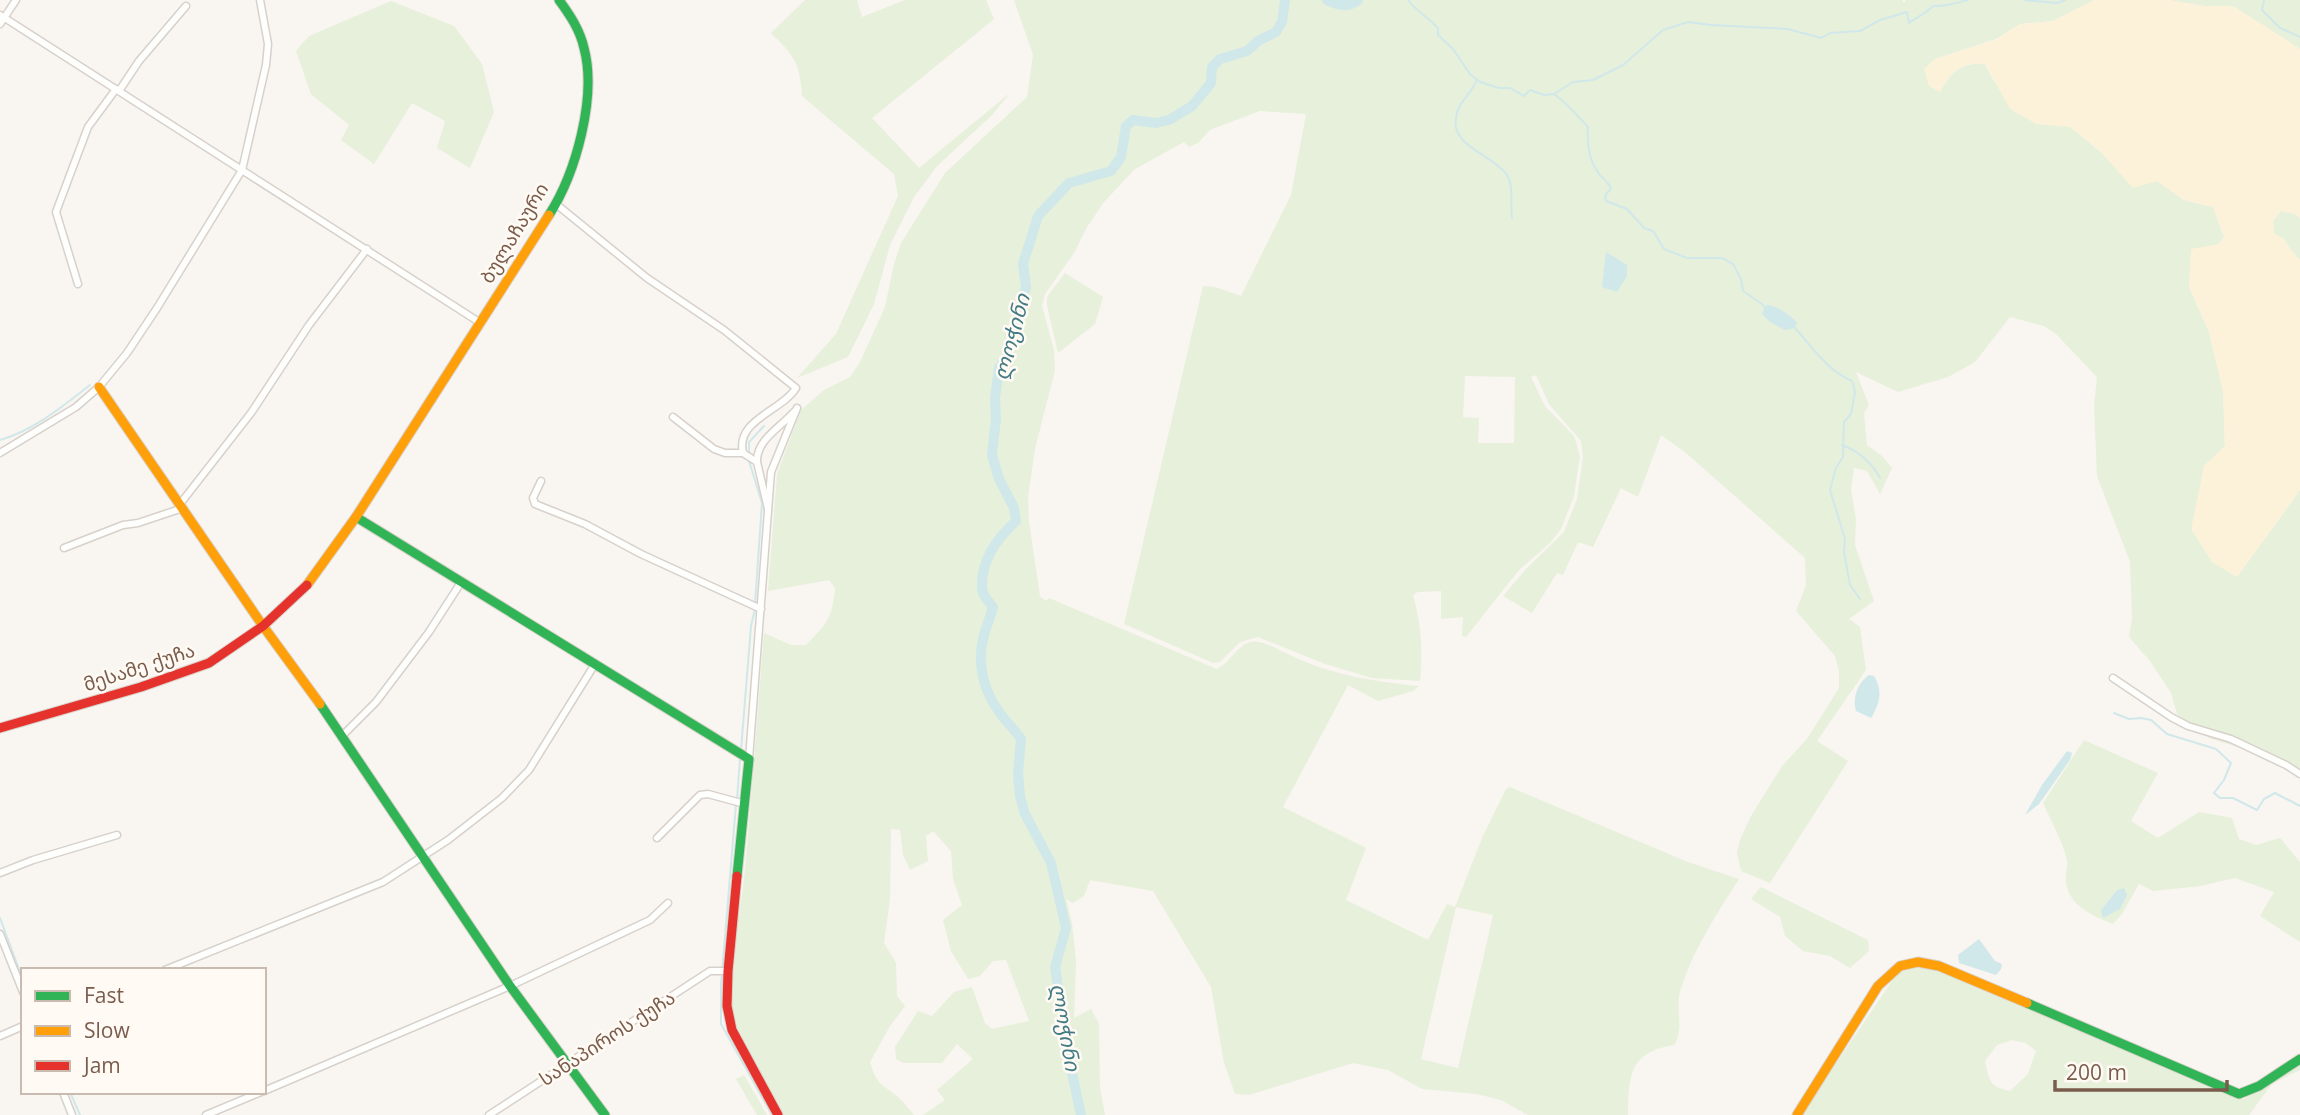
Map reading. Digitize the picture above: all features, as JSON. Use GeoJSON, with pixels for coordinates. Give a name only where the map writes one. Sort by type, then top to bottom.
{"type":"FeatureCollection","features":[{"type":"Feature","properties":{"kind":"street"},"geometry":{"type":"LineString","coordinates":[[0,24],[2,16],[16,0]]}},
{"type":"Feature","properties":{"kind":"street"},"geometry":{"type":"LineString","coordinates":[[0,453],[76,407],[99,387],[127,353],[157,309],[242,170],[266,65],[268,44],[260,0]]}},
{"type":"Feature","properties":{"kind":"street","name":"ბულაჩაური"},"geometry":{"type":"LineString","coordinates":[[356,517],[556,204],[578,149],[588,94],[587,63],[582,37],[570,12],[559,0]]}},
{"type":"Feature","properties":{"kind":"street"},"geometry":{"type":"LineString","coordinates":[[78,284],[56,212],[88,127],[186,6]]}},
{"type":"Feature","properties":{"kind":"street"},"geometry":{"type":"LineString","coordinates":[[2,16],[479,322]]}},
{"type":"Feature","properties":{"kind":"street"},"geometry":{"type":"LineString","coordinates":[[556,204],[647,278],[724,330],[796,388],[787,399],[749,427],[741,443],[743,453]]}},
{"type":"Feature","properties":{"kind":"street"},"geometry":{"type":"LineString","coordinates":[[64,548],[182,506],[251,413],[309,325],[367,249]]}},
{"type":"Feature","properties":{"kind":"street"},"geometry":{"type":"LineString","coordinates":[[99,387],[263,626],[343,735],[422,858],[510,986],[605,1115]]}},
{"type":"Feature","properties":{"kind":"street"},"geometry":{"type":"LineString","coordinates":[[768,509],[757,454],[760,445],[797,408],[771,472],[749,760],[728,971],[727,1006],[732,1030],[778,1115]]}},
{"type":"Feature","properties":{"kind":"street"},"geometry":{"type":"LineString","coordinates":[[673,417],[715,449],[725,453],[743,453],[757,462]]}},
{"type":"Feature","properties":{"kind":"street"},"geometry":{"type":"LineString","coordinates":[[541,481],[533,498],[535,504],[585,524],[641,554],[761,609]]}},
{"type":"Feature","properties":{"kind":"street"},"geometry":{"type":"LineString","coordinates":[[356,517],[460,584],[749,760]]}},
{"type":"Feature","properties":{"kind":"street","name":"მესამე ქუჩა"},"geometry":{"type":"LineString","coordinates":[[0,728],[141,687],[209,663],[263,626],[313,579],[356,517]]}},
{"type":"Feature","properties":{"kind":"street"},"geometry":{"type":"LineString","coordinates":[[343,735],[376,702],[429,632],[460,584]]}},
{"type":"Feature","properties":{"kind":"street"},"geometry":{"type":"LineString","coordinates":[[170,968],[383,882],[422,858],[482,813],[529,770],[595,664]]}},
{"type":"Feature","properties":{"kind":"street"},"geometry":{"type":"LineString","coordinates":[[2113,678],[2188,726],[2231,739],[2300,774]]}},
{"type":"Feature","properties":{"kind":"street"},"geometry":{"type":"LineString","coordinates":[[657,838],[700,795],[708,794],[745,804]]}},
{"type":"Feature","properties":{"kind":"street"},"geometry":{"type":"LineString","coordinates":[[0,873],[33,860],[117,835]]}},
{"type":"Feature","properties":{"kind":"street"},"geometry":{"type":"LineString","coordinates":[[266,1089],[510,986],[650,920],[668,903]]}},
{"type":"Feature","properties":{"kind":"street"},"geometry":{"type":"LineString","coordinates":[[0,934],[21,987]]}},
{"type":"Feature","properties":{"kind":"street"},"geometry":{"type":"LineString","coordinates":[[1797,1115],[1878,986],[1892,971],[1917,962],[1933,965],[2239,1094],[2259,1086],[2300,1059]]}},
{"type":"Feature","properties":{"kind":"street","name":"სანაპიროს ქუჩა"},"geometry":{"type":"LineString","coordinates":[[489,1115],[710,971],[728,971]]}},
{"type":"Feature","properties":{"kind":"street"},"geometry":{"type":"LineString","coordinates":[[0,1036],[21,1027]]}},
{"type":"Feature","properties":{"kind":"street"},"geometry":{"type":"LineString","coordinates":[[64,1094],[72,1115]]}},
{"type":"Feature","properties":{"kind":"street"},"geometry":{"type":"LineString","coordinates":[[206,1115],[255,1094]]}},
{"type":"Feature","properties":{"kind":"green space"},"geometry":{"type":"Polygon","coordinates":[[[805,0],[857,0],[862,17],[905,0],[986,0],[994,19],[872,118],[919,168],[1010,93],[992,115],[937,166],[914,197],[890,245],[874,304],[848,357],[797,378],[836,334],[898,196],[894,174],[802,96],[800,75],[794,60],[771,33],[805,0]]]}},
{"type":"Feature","properties":{"kind":"green space"},"geometry":{"type":"Polygon","coordinates":[[[1014,0],[1902,0],[1904,3],[1906,0],[2094,0],[2053,21],[2020,24],[1996,39],[1935,59],[1940,92],[1958,69],[1985,64],[1992,78],[2036,124],[2070,126],[2098,150],[2157,181],[2184,200],[2213,207],[2224,237],[2189,287],[2209,332],[2223,391],[2225,446],[2204,466],[2237,577],[2300,490],[2300,776],[2240,748],[2209,738],[2177,714],[2171,693],[2150,661],[2129,637],[2132,618],[2130,562],[2097,476],[2094,406],[2097,377],[2056,334],[2044,326],[2010,317],[1975,362],[1948,377],[1898,392],[1856,372],[1869,405],[1864,413],[1867,445],[1892,468],[1880,494],[1867,471],[1854,468],[1851,489],[1856,520],[1855,545],[1874,601],[1849,619],[1860,627],[1866,670],[1817,741],[1848,761],[1770,883],[1741,871],[1737,853],[1740,840],[1751,816],[1782,766],[1807,739],[1839,688],[1839,671],[1835,656],[1796,611],[1806,585],[1805,558],[1686,453],[1661,435],[1638,497],[1621,488],[1593,547],[1578,542],[1563,575],[1557,573],[1532,613],[1503,596],[1564,532],[1577,499],[1583,457],[1581,441],[1549,404],[1536,375],[1531,377],[1545,406],[1574,436],[1580,456],[1574,496],[1561,529],[1550,543],[1519,570],[1466,637],[1462,636],[1463,617],[1441,619],[1441,591],[1418,592],[1413,595],[1421,637],[1420,681],[1372,678],[1325,664],[1258,637],[1240,642],[1220,662],[1213,663],[1124,624],[1203,286],[1241,296],[1291,195],[1306,114],[1260,111],[1210,130],[1198,143],[1189,147],[1184,142],[1135,169],[1104,202],[1074,253],[1045,294],[1042,306],[1054,350],[1055,370],[1035,449],[1028,497],[1040,596],[1046,601],[1049,598],[1217,669],[1246,644],[1256,642],[1338,673],[1419,686],[1413,691],[1378,701],[1348,685],[1283,807],[1366,848],[1346,900],[1428,940],[1447,904],[1455,907],[1482,838],[1506,789],[1510,787],[1688,862],[1739,879],[1705,934],[1685,977],[1679,998],[1677,1039],[1674,1045],[1648,1053],[1634,1068],[1629,1089],[1628,1115],[1528,1115],[1501,1100],[1477,1094],[1422,1089],[1388,1070],[1353,1063],[1249,1095],[1235,1094],[1224,1063],[1211,987],[1153,891],[1090,880],[1084,896],[1073,903],[1066,899],[1076,960],[1074,1018],[1091,1009],[1099,1024],[1100,1088],[1105,1115],[923,1115],[945,1100],[937,1090],[973,1059],[957,1044],[942,1063],[903,1063],[896,1059],[895,1047],[918,1011],[932,1016],[954,992],[972,987],[985,1023],[992,1029],[1029,1021],[1006,960],[993,961],[980,976],[968,979],[951,951],[943,920],[962,905],[953,879],[951,851],[933,831],[926,836],[928,861],[910,870],[903,855],[900,830],[891,829],[890,899],[884,943],[896,963],[897,996],[905,1006],[890,1026],[870,1062],[878,1080],[914,1115],[784,1115],[738,1032],[731,996],[733,956],[747,848],[764,633],[791,645],[806,645],[827,620],[835,588],[829,580],[768,591],[777,474],[801,410],[824,390],[850,377],[860,362],[885,307],[901,243],[945,173],[1027,97],[1033,55],[1014,0]],[[1465,376],[1463,417],[1479,418],[1478,443],[1514,443],[1515,377],[1465,376]],[[1456,907],[1421,1059],[1458,1068],[1493,915],[1456,907]]]}},
{"type":"Feature","properties":{"kind":"green space"},"geometry":{"type":"Polygon","coordinates":[[[2169,0],[2300,0],[2300,49],[2233,6],[2204,6],[2169,0]]]}},
{"type":"Feature","properties":{"kind":"green space"},"geometry":{"type":"Polygon","coordinates":[[[391,1],[454,26],[482,64],[494,112],[470,168],[437,148],[445,121],[412,103],[374,164],[341,140],[349,125],[311,94],[296,51],[309,36],[391,1]]]}},
{"type":"Feature","properties":{"kind":"green space"},"geometry":{"type":"Polygon","coordinates":[[[2281,211],[2300,218],[2300,260],[2284,239],[2274,234],[2273,221],[2281,211]]]}},
{"type":"Feature","properties":{"kind":"green space"},"geometry":{"type":"Polygon","coordinates":[[[1065,273],[1103,297],[1095,324],[1058,353],[1047,297],[1065,273]]]}},
{"type":"Feature","properties":{"kind":"green space"},"geometry":{"type":"Polygon","coordinates":[[[2084,740],[2158,773],[2131,821],[2158,838],[2199,812],[2232,818],[2239,839],[2256,845],[2280,838],[2300,862],[2300,942],[2260,916],[2274,892],[2235,878],[2201,886],[2153,891],[2139,884],[2113,924],[2090,914],[2077,904],[2066,882],[2065,853],[2043,803],[2084,740]]]}},
{"type":"Feature","properties":{"kind":"green space"},"geometry":{"type":"Polygon","coordinates":[[[1761,887],[1868,940],[1869,951],[1850,968],[1830,956],[1803,951],[1785,936],[1780,917],[1751,899],[1761,887]]]}},
{"type":"Feature","properties":{"kind":"green space"},"geometry":{"type":"Polygon","coordinates":[[[1913,965],[1932,968],[2244,1099],[2300,1062],[2300,1070],[2272,1084],[2249,1115],[1801,1115],[1892,981],[1906,967],[1913,965]],[[2012,1040],[1997,1045],[1985,1061],[1989,1078],[1994,1085],[2010,1091],[2028,1074],[2036,1051],[2026,1043],[2012,1040]]]}},
{"type":"Feature","properties":{"kind":"green space"},"geometry":{"type":"Polygon","coordinates":[[[744,1075],[767,1115],[757,1115],[736,1079],[744,1075]]]}},
{"type":"Feature","properties":{"kind":"sand"},"geometry":{"type":"Polygon","coordinates":[[[2094,0],[2169,0],[2204,6],[2233,6],[2300,49],[2300,218],[2281,211],[2273,221],[2274,234],[2284,239],[2300,260],[2300,490],[2237,577],[2212,562],[2191,529],[2204,466],[2225,446],[2223,391],[2209,332],[2189,287],[2191,249],[2219,244],[2224,237],[2213,207],[2184,200],[2157,181],[2133,188],[2099,150],[2070,127],[2036,124],[2010,109],[1985,64],[1958,69],[1948,78],[1940,92],[1929,86],[1924,69],[1935,59],[1995,40],[2020,24],[2053,21],[2094,0]]]}},
{"type":"Feature","properties":{"kind":"water"},"geometry":{"type":"Polygon","coordinates":[[[1606,252],[1627,265],[1627,276],[1617,292],[1602,287],[1606,252]]]}},
{"type":"Feature","properties":{"kind":"water"},"geometry":{"type":"Polygon","coordinates":[[[1766,305],[1790,316],[1797,322],[1795,328],[1785,330],[1770,322],[1762,314],[1766,305]]]}},
{"type":"Feature","properties":{"kind":"water"},"geometry":{"type":"Polygon","coordinates":[[[1869,675],[1874,676],[1877,681],[1879,692],[1877,707],[1871,718],[1856,711],[1855,706],[1857,691],[1869,675]]]}},
{"type":"Feature","properties":{"kind":"water"},"geometry":{"type":"Polygon","coordinates":[[[2067,751],[2072,753],[2070,760],[2039,804],[2025,815],[2042,785],[2067,751]]]}},
{"type":"Feature","properties":{"kind":"water"},"geometry":{"type":"Polygon","coordinates":[[[2124,888],[2127,895],[2120,909],[2103,918],[2101,910],[2117,890],[2124,888]]]}},
{"type":"Feature","properties":{"kind":"water"},"geometry":{"type":"Polygon","coordinates":[[[1979,939],[1995,961],[2002,964],[1996,975],[1959,963],[1958,955],[1979,939]]]}},
{"type":"Feature","properties":{"kind":"waterway","name":"ლოჭინი"},"geometry":{"type":"LineString","coordinates":[[1081,1115],[1068,1054],[1055,967],[1066,928],[1051,863],[1025,814],[1020,796],[1018,774],[1021,739],[994,705],[983,678],[981,649],[993,607],[982,591],[982,578],[987,559],[1016,521],[1014,508],[999,479],[992,455],[999,368],[1007,356],[1026,287],[1023,264],[1038,216],[1069,183],[1111,171],[1121,157],[1126,126],[1133,120],[1156,123],[1169,120],[1192,106],[1211,83],[1212,67],[1220,59],[1247,51],[1258,41],[1276,32],[1282,22],[1285,0]]}},
{"type":"Feature","properties":{"kind":"waterway","name":"ლოჭინი"},"geometry":{"type":"LineString","coordinates":[[1327,0],[1343,5],[1358,0]]}},
{"type":"Feature","properties":{"kind":"waterway"},"geometry":{"type":"LineString","coordinates":[[1408,0],[1438,28],[1438,35],[1453,49],[1470,74],[1480,82],[1499,88],[1510,88],[1524,96],[1530,90],[1544,95],[1554,94],[1573,82],[1593,80],[1623,65],[1663,30],[1688,22],[1788,29],[1821,38],[1830,33],[1860,31],[1880,20],[1907,12],[1909,23],[1933,6],[1968,0]]}},
{"type":"Feature","properties":{"kind":"waterway"},"geometry":{"type":"LineString","coordinates":[[2024,0],[2057,3],[2065,0]]}},
{"type":"Feature","properties":{"kind":"waterway"},"geometry":{"type":"LineString","coordinates":[[2264,0],[2262,10],[2280,28],[2300,37]]}},
{"type":"Feature","properties":{"kind":"waterway"},"geometry":{"type":"LineString","coordinates":[[1477,80],[1459,107],[1456,127],[1459,136],[1466,143],[1507,175],[1511,190],[1512,218]]}},
{"type":"Feature","properties":{"kind":"waterway"},"geometry":{"type":"LineString","coordinates":[[1554,94],[1588,127],[1592,161],[1611,188],[1605,196],[1606,201],[1627,209],[1644,228],[1653,231],[1664,249],[1687,258],[1722,258],[1733,264],[1741,279],[1743,291],[1765,308]]}},
{"type":"Feature","properties":{"kind":"waterway"},"geometry":{"type":"LineString","coordinates":[[1795,328],[1828,365],[1852,381],[1855,392],[1851,414],[1844,422],[1843,457],[1836,468],[1830,490],[1845,539],[1844,552],[1850,585],[1860,599]]}},
{"type":"Feature","properties":{"kind":"waterway"},"geometry":{"type":"LineString","coordinates":[[0,440],[36,424],[90,385]]}},
{"type":"Feature","properties":{"kind":"waterway"},"geometry":{"type":"LineString","coordinates":[[749,456],[749,442],[764,426]]}},
{"type":"Feature","properties":{"kind":"waterway"},"geometry":{"type":"LineString","coordinates":[[1842,445],[1864,458],[1880,478]]}},
{"type":"Feature","properties":{"kind":"waterway"},"geometry":{"type":"LineString","coordinates":[[749,461],[762,503],[755,604]]}},
{"type":"Feature","properties":{"kind":"waterway"},"geometry":{"type":"LineString","coordinates":[[741,750],[751,626],[755,609]]}},
{"type":"Feature","properties":{"kind":"waterway"},"geometry":{"type":"LineString","coordinates":[[2114,713],[2129,719],[2151,720],[2167,734],[2216,749],[2231,763],[2224,780],[2214,793],[2220,798],[2233,798],[2257,810],[2264,799],[2275,793],[2300,806]]}},
{"type":"Feature","properties":{"kind":"waterway"},"geometry":{"type":"LineString","coordinates":[[737,799],[740,759]]}},
{"type":"Feature","properties":{"kind":"waterway"},"geometry":{"type":"LineString","coordinates":[[736,804],[721,985],[721,1024],[772,1115]]}},
{"type":"Feature","properties":{"kind":"waterway"},"geometry":{"type":"LineString","coordinates":[[0,918],[21,975]]}},
{"type":"Feature","properties":{"kind":"waterway"},"geometry":{"type":"LineString","coordinates":[[71,1094],[80,1115]]}},
{"type":"Feature","properties":{"kind":"traffic: fast"},"geometry":{"type":"LineString","coordinates":[[549,215],[568,178],[575,157],[582,134],[588,89],[582,41],[559,0]]}},
{"type":"Feature","properties":{"kind":"traffic: fast"},"geometry":{"type":"LineString","coordinates":[[356,517],[749,759],[737,876]]}},
{"type":"Feature","properties":{"kind":"traffic: fast"},"geometry":{"type":"LineString","coordinates":[[320,704],[510,986],[605,1115]]}},
{"type":"Feature","properties":{"kind":"traffic: fast"},"geometry":{"type":"LineString","coordinates":[[2027,1003],[2239,1094],[2259,1086],[2300,1059]]}},
{"type":"Feature","properties":{"kind":"traffic: slow"},"geometry":{"type":"LineString","coordinates":[[307,585],[356,517],[549,215]]}},
{"type":"Feature","properties":{"kind":"traffic: slow"},"geometry":{"type":"LineString","coordinates":[[99,387],[263,626],[320,704]]}},
{"type":"Feature","properties":{"kind":"traffic: slow"},"geometry":{"type":"LineString","coordinates":[[1797,1115],[1878,986],[1900,966],[1918,962],[1939,966],[2027,1003]]}},
{"type":"Feature","properties":{"kind":"traffic: jam"},"geometry":{"type":"LineString","coordinates":[[0,728],[141,687],[209,663],[263,626],[307,585]]}},
{"type":"Feature","properties":{"kind":"traffic: jam"},"geometry":{"type":"LineString","coordinates":[[737,876],[727,1006],[732,1030],[778,1115]]}}]}
